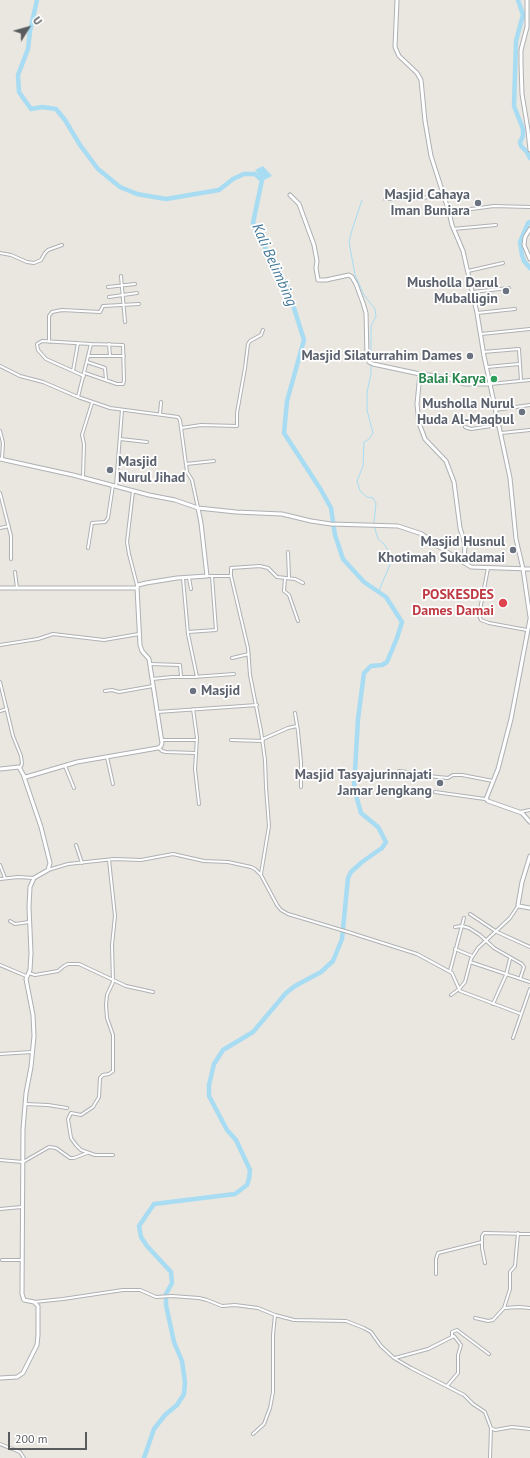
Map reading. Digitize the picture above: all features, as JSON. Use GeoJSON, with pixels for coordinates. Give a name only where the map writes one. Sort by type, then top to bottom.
{"type":"FeatureCollection","features":[{"type":"Feature","properties":{"kind":"street"},"geometry":{"type":"LineString","coordinates":[[397,0],[395,47],[399,56],[417,73],[421,80],[428,138],[433,162],[454,229],[462,247],[468,271],[499,433],[510,478],[515,535],[523,569],[530,618],[511,718],[494,782],[486,800]]}},
{"type":"Feature","properties":{"kind":"street"},"geometry":{"type":"LineString","coordinates":[[527,0],[527,27],[521,50],[521,70],[522,94],[530,150]]}},
{"type":"Feature","properties":{"kind":"street"},"geometry":{"type":"LineString","coordinates":[[385,199],[423,198],[443,194]]}},
{"type":"Feature","properties":{"kind":"street"},"geometry":{"type":"LineString","coordinates":[[290,195],[299,204],[314,245],[318,280],[326,280],[350,275],[356,284],[366,313],[367,356],[369,362],[372,364],[420,374],[445,377],[464,384],[490,384],[530,380]]}},
{"type":"Feature","properties":{"kind":"street"},"geometry":{"type":"LineString","coordinates":[[449,212],[494,206],[530,207]]}},
{"type":"Feature","properties":{"kind":"street"},"geometry":{"type":"LineString","coordinates":[[454,229],[496,225]]}},
{"type":"Feature","properties":{"kind":"street"},"geometry":{"type":"LineString","coordinates":[[530,229],[525,237],[524,245],[530,259]]}},
{"type":"Feature","properties":{"kind":"street"},"geometry":{"type":"LineString","coordinates":[[0,253],[34,263],[40,260],[48,250],[62,245]]}},
{"type":"Feature","properties":{"kind":"street"},"geometry":{"type":"LineString","coordinates":[[468,271],[503,263]]}},
{"type":"Feature","properties":{"kind":"street"},"geometry":{"type":"LineString","coordinates":[[121,276],[125,322]]}},
{"type":"Feature","properties":{"kind":"street"},"geometry":{"type":"LineString","coordinates":[[108,287],[136,284]]}},
{"type":"Feature","properties":{"kind":"street"},"geometry":{"type":"LineString","coordinates":[[472,292],[509,288]]}},
{"type":"Feature","properties":{"kind":"street"},"geometry":{"type":"LineString","coordinates":[[109,297],[137,293]]}},
{"type":"Feature","properties":{"kind":"street"},"geometry":{"type":"LineString","coordinates":[[50,342],[49,316],[52,312],[62,310],[100,312],[102,307],[139,304]]}},
{"type":"Feature","properties":{"kind":"street"},"geometry":{"type":"LineString","coordinates":[[477,313],[515,309]]}},
{"type":"Feature","properties":{"kind":"street"},"geometry":{"type":"LineString","coordinates":[[481,334],[530,329]]}},
{"type":"Feature","properties":{"kind":"street"},"geometry":{"type":"LineString","coordinates":[[181,428],[201,425],[237,426],[237,409],[248,344],[260,335],[263,330]]}},
{"type":"Feature","properties":{"kind":"street"},"geometry":{"type":"LineString","coordinates":[[40,341],[50,342],[124,345],[124,383],[116,384],[73,371],[48,361],[41,355],[37,348],[37,344],[40,341]]}},
{"type":"Feature","properties":{"kind":"street"},"geometry":{"type":"LineString","coordinates":[[73,371],[78,343]]}},
{"type":"Feature","properties":{"kind":"street"},"geometry":{"type":"LineString","coordinates":[[78,397],[91,344]]}},
{"type":"Feature","properties":{"kind":"street"},"geometry":{"type":"LineString","coordinates":[[110,344],[110,356]]}},
{"type":"Feature","properties":{"kind":"street"},"geometry":{"type":"LineString","coordinates":[[483,352],[519,349],[521,381]]}},
{"type":"Feature","properties":{"kind":"street"},"geometry":{"type":"LineString","coordinates":[[88,356],[124,356]]}},
{"type":"Feature","properties":{"kind":"street"},"geometry":{"type":"LineString","coordinates":[[87,362],[105,368],[106,380]]}},
{"type":"Feature","properties":{"kind":"street"},"geometry":{"type":"LineString","coordinates":[[487,367],[519,364]]}},
{"type":"Feature","properties":{"kind":"street"},"geometry":{"type":"LineString","coordinates":[[0,366],[20,376],[50,384],[78,397],[110,408],[178,417],[180,420],[187,473],[192,480],[201,523],[207,576]]}},
{"type":"Feature","properties":{"kind":"street"},"geometry":{"type":"LineString","coordinates":[[420,374],[417,404],[419,423],[425,439],[446,461],[454,482],[460,528],[465,544],[464,563]]}},
{"type":"Feature","properties":{"kind":"street"},"geometry":{"type":"LineString","coordinates":[[82,477],[84,444],[82,435],[92,402]]}},
{"type":"Feature","properties":{"kind":"street"},"geometry":{"type":"LineString","coordinates":[[160,414],[162,402]]}},
{"type":"Feature","properties":{"kind":"street"},"geometry":{"type":"LineString","coordinates":[[495,410],[530,405]]}},
{"type":"Feature","properties":{"kind":"street"},"geometry":{"type":"LineString","coordinates":[[88,548],[92,523],[105,522],[108,518],[114,486],[122,410]]}},
{"type":"Feature","properties":{"kind":"street"},"geometry":{"type":"LineString","coordinates":[[465,427],[471,429],[498,425]]}},
{"type":"Feature","properties":{"kind":"street"},"geometry":{"type":"LineString","coordinates":[[499,433],[530,430]]}},
{"type":"Feature","properties":{"kind":"street"},"geometry":{"type":"LineString","coordinates":[[0,431],[3,447],[1,459],[175,500],[198,508],[236,512],[282,514],[332,524],[401,526],[422,534],[464,563],[474,568],[530,569]]}},
{"type":"Feature","properties":{"kind":"street"},"geometry":{"type":"LineString","coordinates":[[120,439],[147,442]]}},
{"type":"Feature","properties":{"kind":"street"},"geometry":{"type":"LineString","coordinates":[[186,464],[214,461]]}},
{"type":"Feature","properties":{"kind":"street"},"geometry":{"type":"LineString","coordinates":[[133,491],[127,542],[137,587],[141,650],[148,657],[150,664],[162,740],[162,744],[159,748]]}},
{"type":"Feature","properties":{"kind":"street"},"geometry":{"type":"LineString","coordinates":[[0,493],[12,539],[11,559]]}},
{"type":"Feature","properties":{"kind":"street"},"geometry":{"type":"LineString","coordinates":[[0,528],[9,526]]}},
{"type":"Feature","properties":{"kind":"street"},"geometry":{"type":"LineString","coordinates":[[288,552],[289,578]]}},
{"type":"Feature","properties":{"kind":"street"},"geometry":{"type":"LineString","coordinates":[[261,875],[268,826],[266,760],[257,705],[250,675],[248,654],[231,576],[231,568],[260,566],[268,568],[276,576],[297,580],[303,583]]}},
{"type":"Feature","properties":{"kind":"street"},"geometry":{"type":"LineString","coordinates":[[488,568],[479,615],[481,620],[489,623],[528,630]]}},
{"type":"Feature","properties":{"kind":"street"},"geometry":{"type":"LineString","coordinates":[[15,572],[17,588]]}},
{"type":"Feature","properties":{"kind":"street"},"geometry":{"type":"LineString","coordinates":[[188,632],[216,630],[212,576]]}},
{"type":"Feature","properties":{"kind":"street"},"geometry":{"type":"LineString","coordinates":[[0,588],[137,587],[183,578],[231,576]]}},
{"type":"Feature","properties":{"kind":"street"},"geometry":{"type":"LineString","coordinates":[[183,578],[188,632],[197,677]]}},
{"type":"Feature","properties":{"kind":"street"},"geometry":{"type":"LineString","coordinates":[[189,578],[191,589]]}},
{"type":"Feature","properties":{"kind":"street"},"geometry":{"type":"LineString","coordinates":[[285,578],[284,592],[289,595],[298,621]]}},
{"type":"Feature","properties":{"kind":"street"},"geometry":{"type":"LineString","coordinates":[[0,645],[38,639],[53,634],[104,640],[139,634]]}},
{"type":"Feature","properties":{"kind":"street"},"geometry":{"type":"LineString","coordinates":[[232,658],[248,654]]}},
{"type":"Feature","properties":{"kind":"street"},"geometry":{"type":"LineString","coordinates":[[150,664],[180,665],[181,676]]}},
{"type":"Feature","properties":{"kind":"street"},"geometry":{"type":"LineString","coordinates":[[152,679],[181,676],[197,677],[234,674]]}},
{"type":"Feature","properties":{"kind":"street"},"geometry":{"type":"LineString","coordinates":[[0,682],[13,736],[21,756],[22,764],[20,768],[46,843],[50,863],[48,870]]}},
{"type":"Feature","properties":{"kind":"street"},"geometry":{"type":"LineString","coordinates":[[104,691],[112,690],[119,692],[153,686]]}},
{"type":"Feature","properties":{"kind":"street"},"geometry":{"type":"LineString","coordinates":[[157,712],[257,705]]}},
{"type":"Feature","properties":{"kind":"street"},"geometry":{"type":"LineString","coordinates":[[0,711],[7,709]]}},
{"type":"Feature","properties":{"kind":"street"},"geometry":{"type":"LineString","coordinates":[[193,709],[197,740],[195,753],[195,777],[199,804]]}},
{"type":"Feature","properties":{"kind":"street"},"geometry":{"type":"LineString","coordinates":[[295,713],[298,726],[301,762],[301,787]]}},
{"type":"Feature","properties":{"kind":"street"},"geometry":{"type":"LineString","coordinates":[[231,740],[263,740],[288,728],[298,726]]}},
{"type":"Feature","properties":{"kind":"street"},"geometry":{"type":"LineString","coordinates":[[162,740],[197,740]]}},
{"type":"Feature","properties":{"kind":"street"},"geometry":{"type":"LineString","coordinates":[[24,776],[107,756],[159,748],[166,752],[195,753]]}},
{"type":"Feature","properties":{"kind":"street"},"geometry":{"type":"LineString","coordinates":[[107,756],[112,784]]}},
{"type":"Feature","properties":{"kind":"street"},"geometry":{"type":"LineString","coordinates":[[0,770],[18,766],[20,768]]}},
{"type":"Feature","properties":{"kind":"street"},"geometry":{"type":"LineString","coordinates":[[65,766],[74,788]]}},
{"type":"Feature","properties":{"kind":"street"},"geometry":{"type":"LineString","coordinates":[[399,771],[448,778],[453,775],[462,775],[494,782]]}},
{"type":"Feature","properties":{"kind":"street"},"geometry":{"type":"LineString","coordinates":[[435,792],[486,800],[520,812],[525,815],[530,822]]}},
{"type":"Feature","properties":{"kind":"street"},"geometry":{"type":"LineString","coordinates":[[520,812],[530,810]]}},
{"type":"Feature","properties":{"kind":"street"},"geometry":{"type":"LineString","coordinates":[[76,845],[82,863]]}},
{"type":"Feature","properties":{"kind":"street"},"geometry":{"type":"LineString","coordinates":[[0,879],[18,877],[34,878],[48,870],[68,864],[109,860],[141,860],[176,854],[204,861],[228,862],[251,867],[261,875],[277,905],[284,912],[293,917],[348,932],[417,954],[450,971],[453,974],[459,989],[463,992],[521,1014]]}},
{"type":"Feature","properties":{"kind":"street"},"geometry":{"type":"LineString","coordinates":[[451,995],[459,989],[467,978],[470,962],[481,945],[497,932],[510,918],[518,906],[522,882],[530,856]]}},
{"type":"Feature","properties":{"kind":"street"},"geometry":{"type":"LineString","coordinates":[[109,860],[115,916],[112,945],[113,981],[107,994],[106,1005],[107,1018],[113,1036],[113,1071],[109,1074],[103,1075],[100,1078],[98,1097],[93,1107],[81,1115],[71,1113],[68,1119],[71,1138],[81,1150],[95,1155],[113,1154]]}},
{"type":"Feature","properties":{"kind":"street"},"geometry":{"type":"LineString","coordinates":[[0,865],[5,878]]}},
{"type":"Feature","properties":{"kind":"street"},"geometry":{"type":"LineString","coordinates":[[34,878],[30,887],[29,922],[31,953],[29,973],[27,977],[27,987],[33,1015],[33,1052],[25,1104],[22,1207],[23,1298],[27,1301],[34,1302],[143,1290],[154,1296],[203,1299],[222,1306],[235,1305],[258,1308],[275,1315],[294,1320],[343,1321],[358,1325],[371,1332],[381,1346],[394,1358],[464,1396],[484,1412],[491,1428],[490,1458]]}},
{"type":"Feature","properties":{"kind":"street"},"geometry":{"type":"LineString","coordinates":[[518,906],[530,908]]}},
{"type":"Feature","properties":{"kind":"street"},"geometry":{"type":"LineString","coordinates":[[470,914],[497,932],[530,947]]}},
{"type":"Feature","properties":{"kind":"street"},"geometry":{"type":"LineString","coordinates":[[450,971],[464,918]]}},
{"type":"Feature","properties":{"kind":"street"},"geometry":{"type":"LineString","coordinates":[[10,921],[15,924],[29,922]]}},
{"type":"Feature","properties":{"kind":"street"},"geometry":{"type":"LineString","coordinates":[[455,927],[462,926],[473,931],[494,948],[524,966],[520,979]]}},
{"type":"Feature","properties":{"kind":"street"},"geometry":{"type":"LineString","coordinates":[[455,949],[473,956]]}},
{"type":"Feature","properties":{"kind":"street"},"geometry":{"type":"LineString","coordinates":[[493,1004],[506,975],[510,958]]}},
{"type":"Feature","properties":{"kind":"street"},"geometry":{"type":"LineString","coordinates":[[470,962],[530,982]]}},
{"type":"Feature","properties":{"kind":"street"},"geometry":{"type":"LineString","coordinates":[[29,973],[34,975],[58,971],[64,966],[74,963],[86,966],[113,981],[133,988],[153,992]]}},
{"type":"Feature","properties":{"kind":"street"},"geometry":{"type":"LineString","coordinates":[[0,965],[27,977]]}},
{"type":"Feature","properties":{"kind":"street"},"geometry":{"type":"LineString","coordinates":[[513,1038],[530,989]]}},
{"type":"Feature","properties":{"kind":"street"},"geometry":{"type":"LineString","coordinates":[[0,1054],[33,1052]]}},
{"type":"Feature","properties":{"kind":"street"},"geometry":{"type":"LineString","coordinates":[[25,1104],[67,1108]]}},
{"type":"Feature","properties":{"kind":"street"},"geometry":{"type":"LineString","coordinates":[[0,1160],[23,1162],[49,1147],[56,1148],[70,1158],[87,1153]]}},
{"type":"Feature","properties":{"kind":"street"},"geometry":{"type":"LineString","coordinates":[[0,1209],[22,1207]]}},
{"type":"Feature","properties":{"kind":"street"},"geometry":{"type":"LineString","coordinates":[[485,1263],[482,1235],[485,1233],[530,1234]]}},
{"type":"Feature","properties":{"kind":"street"},"geometry":{"type":"LineString","coordinates":[[475,1318],[488,1321],[493,1320],[504,1308],[510,1289],[510,1272],[515,1266],[518,1233]]}},
{"type":"Feature","properties":{"kind":"street"},"geometry":{"type":"LineString","coordinates":[[436,1274],[436,1258],[438,1253],[482,1242]]}},
{"type":"Feature","properties":{"kind":"street"},"geometry":{"type":"LineString","coordinates":[[2,1260],[22,1260]]}},
{"type":"Feature","properties":{"kind":"street"},"geometry":{"type":"LineString","coordinates":[[0,1378],[17,1377],[22,1375],[25,1372],[35,1350],[38,1335],[38,1310],[37,1304],[34,1302]]}},
{"type":"Feature","properties":{"kind":"street"},"geometry":{"type":"LineString","coordinates":[[504,1308],[530,1308]]}},
{"type":"Feature","properties":{"kind":"street"},"geometry":{"type":"LineString","coordinates":[[253,1434],[264,1424],[270,1408],[273,1392],[273,1335],[275,1315]]}},
{"type":"Feature","properties":{"kind":"street"},"geometry":{"type":"LineString","coordinates":[[394,1358],[428,1349],[440,1344],[452,1336],[454,1331],[457,1330],[489,1354]]}},
{"type":"Feature","properties":{"kind":"street"},"geometry":{"type":"LineString","coordinates":[[446,1387],[458,1373],[458,1355],[461,1348],[457,1339],[452,1336]]}},
{"type":"Feature","properties":{"kind":"street"},"geometry":{"type":"LineString","coordinates":[[491,1428],[495,1430],[512,1427],[530,1429]]}},
{"type":"Feature","properties":{"kind":"street"},"geometry":{"type":"LineString","coordinates":[[0,1444],[20,1452],[24,1458]]}},
{"type":"Feature","properties":{"kind":"water"},"geometry":{"type":"Polygon","coordinates":[[[263,166],[272,176],[264,180],[255,170],[263,166]]]}},
{"type":"Feature","properties":{"kind":"waterway","name":"Kali Belimbing"},"geometry":{"type":"LineString","coordinates":[[37,0],[30,31],[28,49],[18,75],[19,92],[31,109],[42,107],[56,109],[98,169],[120,187],[137,194],[166,199],[219,190],[233,179],[244,174],[255,174],[262,180],[253,223],[258,236],[278,268],[288,289],[304,340],[287,401],[284,433],[331,508],[335,535],[343,559],[364,582],[386,597],[402,622],[387,662],[382,665],[371,666],[364,673],[358,719],[354,788],[361,813],[378,827],[386,842],[382,848],[351,872],[348,878],[342,939],[333,961],[321,972],[295,986],[286,993],[253,1032],[223,1050],[214,1064],[209,1085],[209,1096],[227,1130],[236,1140],[250,1170],[247,1185],[235,1194],[154,1204],[139,1226],[141,1237],[147,1246],[171,1272],[172,1283],[166,1294],[166,1305],[174,1342],[182,1361],[185,1382],[184,1394],[177,1405],[165,1415],[154,1429],[144,1458]]}},
{"type":"Feature","properties":{"kind":"waterway"},"geometry":{"type":"LineString","coordinates":[[518,0],[523,15],[516,41],[514,106],[523,129],[523,136],[520,142],[521,146],[530,158]]}},
{"type":"Feature","properties":{"kind":"waterway"},"geometry":{"type":"LineString","coordinates":[[362,200],[349,242],[355,275],[364,295],[375,309],[376,316],[371,326],[371,362]]}},
{"type":"Feature","properties":{"kind":"waterway"},"geometry":{"type":"LineString","coordinates":[[530,222],[528,223],[520,242],[524,261],[530,268]]}},
{"type":"Feature","properties":{"kind":"waterway"},"geometry":{"type":"LineString","coordinates":[[371,365],[371,374],[367,392],[367,410],[373,433],[369,439],[364,442],[363,466],[357,481],[360,491],[367,497],[373,498],[376,503],[374,523]]}},
{"type":"Feature","properties":{"kind":"waterway"},"geometry":{"type":"LineString","coordinates":[[374,526],[378,539],[384,544],[391,555],[391,562],[378,593]]}},
{"type":"Feature","properties":{"kind":"place","name":"Masjid Cahaya Iman Buniara"},"geometry":{"type":"Point","coordinates":[478,203]}},
{"type":"Feature","properties":{"kind":"place","name":"Musholla Darul Muballigin"},"geometry":{"type":"Point","coordinates":[506,291]}},
{"type":"Feature","properties":{"kind":"place","name":"Masjid Silaturrahim Dames"},"geometry":{"type":"Point","coordinates":[470,356]}},
{"type":"Feature","properties":{"kind":"place","name":"Balai Karya"},"geometry":{"type":"Point","coordinates":[494,379]}},
{"type":"Feature","properties":{"kind":"place","name":"Musholla Nurul Huda Al-Maqbul"},"geometry":{"type":"Point","coordinates":[522,412]}},
{"type":"Feature","properties":{"kind":"place","name":"Masjid Nurul Jihad"},"geometry":{"type":"Point","coordinates":[110,470]}},
{"type":"Feature","properties":{"kind":"place","name":"Masjid Husnul Khotimah Sukadamai"},"geometry":{"type":"Point","coordinates":[513,550]}},
{"type":"Feature","properties":{"kind":"place","name":"POSKESDES Dames Damai"},"geometry":{"type":"Point","coordinates":[503,603]}},
{"type":"Feature","properties":{"kind":"place","name":"Masjid"},"geometry":{"type":"Point","coordinates":[193,691]}},
{"type":"Feature","properties":{"kind":"place","name":"Masjid Tasyajurinnajati Jamar Jengkang"},"geometry":{"type":"Point","coordinates":[440,783]}}]}
